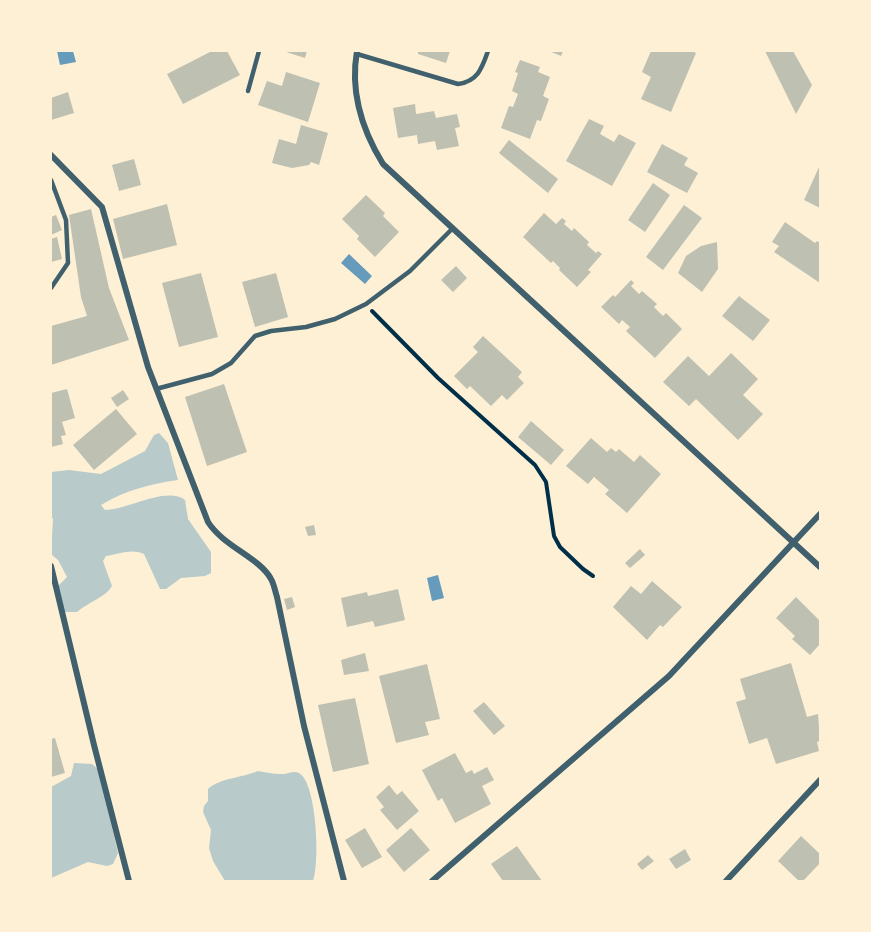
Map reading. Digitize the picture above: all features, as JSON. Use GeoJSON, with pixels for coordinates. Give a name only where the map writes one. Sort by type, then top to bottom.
{"type":"FeatureCollection","features":[{"type":"Feature","properties":{"kind":"street"},"geometry":{"type":"LineString","coordinates":[[357,52],[356,94],[359,109],[373,148],[391,172],[820,567]]}},
{"type":"Feature","properties":{"kind":"street"},"geometry":{"type":"LineString","coordinates":[[51,155],[102,207],[148,367],[197,494],[214,531],[271,579],[277,597],[304,726],[344,881]]}},
{"type":"Feature","properties":{"kind":"street"},"geometry":{"type":"LineString","coordinates":[[432,881],[669,676],[820,513]]}},
{"type":"Feature","properties":{"kind":"street"},"geometry":{"type":"LineString","coordinates":[[51,566],[54,588],[129,881]]}},
{"type":"Feature","properties":{"kind":"street"},"geometry":{"type":"LineString","coordinates":[[726,881],[820,780]]}},
{"type":"Feature","properties":{"kind":"lane"},"geometry":{"type":"LineString","coordinates":[[248,91],[259,51]]}},
{"type":"Feature","properties":{"kind":"lane"},"geometry":{"type":"LineString","coordinates":[[357,52],[458,84],[475,78],[480,72],[488,51]]}},
{"type":"Feature","properties":{"kind":"lane"},"geometry":{"type":"LineString","coordinates":[[51,180],[66,220],[68,263],[51,288]]}},
{"type":"Feature","properties":{"kind":"lane"},"geometry":{"type":"LineString","coordinates":[[156,389],[212,374],[231,363],[255,336],[335,319],[366,304],[410,271],[453,228]]}},
{"type":"Feature","properties":{"kind":"path"},"geometry":{"type":"LineString","coordinates":[[366,304],[438,378],[535,465],[546,482],[554,536],[560,547],[593,576]]}},
{"type":"Feature","properties":{"kind":"shaded area"},"geometry":{"type":"Polygon","coordinates":[[[159,433],[168,443],[178,480],[138,488],[101,505],[105,510],[157,497],[177,496],[185,500],[188,519],[211,552],[211,573],[205,576],[181,578],[166,589],[160,589],[144,554],[131,551],[106,556],[103,561],[112,586],[109,590],[77,612],[64,612],[56,588],[67,577],[58,560],[51,554],[53,519],[51,516],[51,472],[69,470],[101,474],[145,451],[154,435],[159,433]]]}},
{"type":"Feature","properties":{"kind":"shaded area"},"geometry":{"type":"Polygon","coordinates":[[[74,763],[92,764],[99,770],[118,853],[113,864],[107,866],[88,862],[51,878],[51,787],[71,776],[74,763]]]}},
{"type":"Feature","properties":{"kind":"shaded area"},"geometry":{"type":"Polygon","coordinates":[[[258,771],[283,774],[297,772],[305,780],[310,792],[315,824],[316,858],[313,881],[225,881],[213,861],[209,848],[211,830],[203,812],[208,801],[208,789],[225,780],[258,771]]]}},
{"type":"Feature","properties":{"kind":"water"},"geometry":{"type":"Polygon","coordinates":[[[57,51],[73,51],[76,62],[60,65],[57,51]]]}},
{"type":"Feature","properties":{"kind":"water"},"geometry":{"type":"Polygon","coordinates":[[[349,254],[372,276],[365,284],[341,263],[349,254]]]}},
{"type":"Feature","properties":{"kind":"water"},"geometry":{"type":"Polygon","coordinates":[[[438,575],[444,598],[432,601],[427,578],[438,575]]]}},
{"type":"Feature","properties":{"kind":"building"},"geometry":{"type":"Polygon","coordinates":[[[212,51],[227,51],[240,75],[183,104],[167,74],[212,51]]]}},
{"type":"Feature","properties":{"kind":"building"},"geometry":{"type":"Polygon","coordinates":[[[283,51],[307,51],[305,58],[283,51]]]}},
{"type":"Feature","properties":{"kind":"building"},"geometry":{"type":"Polygon","coordinates":[[[418,51],[450,51],[446,63],[418,54],[418,51]]]}},
{"type":"Feature","properties":{"kind":"building"},"geometry":{"type":"Polygon","coordinates":[[[549,51],[563,51],[561,56],[549,51]]]}},
{"type":"Feature","properties":{"kind":"building"},"geometry":{"type":"Polygon","coordinates":[[[651,51],[692,51],[696,53],[671,112],[641,99],[651,77],[642,72],[651,51]]]}},
{"type":"Feature","properties":{"kind":"building"},"geometry":{"type":"Polygon","coordinates":[[[765,51],[793,51],[812,85],[796,114],[765,51]]]}},
{"type":"Feature","properties":{"kind":"building"},"geometry":{"type":"Polygon","coordinates":[[[520,60],[540,67],[538,72],[550,77],[543,96],[549,99],[541,121],[537,120],[530,139],[501,128],[509,106],[513,107],[518,94],[512,91],[518,73],[515,72],[520,60]]]}},
{"type":"Feature","properties":{"kind":"building"},"geometry":{"type":"Polygon","coordinates":[[[286,72],[320,83],[308,122],[258,105],[267,81],[282,86],[286,72]]]}},
{"type":"Feature","properties":{"kind":"building"},"geometry":{"type":"Polygon","coordinates":[[[68,92],[74,113],[51,120],[51,98],[68,92]]]}},
{"type":"Feature","properties":{"kind":"building"},"geometry":{"type":"Polygon","coordinates":[[[415,104],[416,114],[434,111],[436,118],[457,114],[460,127],[455,128],[459,146],[437,150],[435,141],[418,144],[417,135],[398,138],[393,108],[415,104]]]}},
{"type":"Feature","properties":{"kind":"building"},"geometry":{"type":"Polygon","coordinates":[[[589,119],[604,126],[600,134],[614,142],[619,134],[636,143],[612,186],[566,161],[589,119]]]}},
{"type":"Feature","properties":{"kind":"building"},"geometry":{"type":"Polygon","coordinates":[[[301,125],[328,133],[319,165],[311,162],[309,165],[292,168],[272,163],[279,139],[296,144],[301,125]]]}},
{"type":"Feature","properties":{"kind":"building"},"geometry":{"type":"Polygon","coordinates":[[[509,140],[558,179],[548,193],[499,153],[509,140]]]}},
{"type":"Feature","properties":{"kind":"building"},"geometry":{"type":"Polygon","coordinates":[[[662,144],[688,158],[684,165],[698,173],[687,193],[647,172],[662,144]]]}},
{"type":"Feature","properties":{"kind":"building"},"geometry":{"type":"Polygon","coordinates":[[[134,159],[141,185],[119,191],[112,165],[134,159]]]}},
{"type":"Feature","properties":{"kind":"building"},"geometry":{"type":"Polygon","coordinates":[[[820,165],[820,208],[804,200],[820,165]]]}},
{"type":"Feature","properties":{"kind":"building"},"geometry":{"type":"Polygon","coordinates":[[[653,183],[670,195],[645,232],[628,220],[653,183]]]}},
{"type":"Feature","properties":{"kind":"building"},"geometry":{"type":"Polygon","coordinates":[[[366,195],[385,213],[383,216],[399,232],[375,257],[342,219],[366,195]]]}},
{"type":"Feature","properties":{"kind":"building"},"geometry":{"type":"Polygon","coordinates":[[[167,204],[177,245],[123,259],[113,219],[167,204]]]}},
{"type":"Feature","properties":{"kind":"building"},"geometry":{"type":"Polygon","coordinates":[[[684,205],[702,218],[663,270],[646,257],[684,205]]]}},
{"type":"Feature","properties":{"kind":"building"},"geometry":{"type":"Polygon","coordinates":[[[91,209],[109,288],[129,340],[51,365],[51,326],[87,316],[81,297],[69,215],[91,209]]]}},
{"type":"Feature","properties":{"kind":"building"},"geometry":{"type":"Polygon","coordinates":[[[544,213],[556,224],[562,218],[566,221],[564,224],[572,231],[574,228],[589,242],[587,245],[596,253],[598,251],[602,254],[588,270],[591,272],[577,287],[553,261],[551,263],[523,237],[544,213]]]}},
{"type":"Feature","properties":{"kind":"building"},"geometry":{"type":"Polygon","coordinates":[[[56,215],[62,230],[51,235],[51,217],[56,215]]]}},
{"type":"Feature","properties":{"kind":"building"},"geometry":{"type":"Polygon","coordinates":[[[785,222],[815,243],[817,241],[820,243],[820,283],[774,252],[779,246],[772,242],[785,222]]]}},
{"type":"Feature","properties":{"kind":"building"},"geometry":{"type":"Polygon","coordinates":[[[57,237],[62,259],[51,262],[51,239],[57,237]]]}},
{"type":"Feature","properties":{"kind":"building"},"geometry":{"type":"Polygon","coordinates":[[[717,242],[718,269],[702,292],[678,273],[686,256],[701,246],[717,242]]]}},
{"type":"Feature","properties":{"kind":"building"},"geometry":{"type":"Polygon","coordinates":[[[456,266],[467,278],[453,292],[441,280],[456,266]]]}},
{"type":"Feature","properties":{"kind":"building"},"geometry":{"type":"Polygon","coordinates":[[[201,273],[218,337],[179,347],[162,283],[201,273]]]}},
{"type":"Feature","properties":{"kind":"building"},"geometry":{"type":"Polygon","coordinates":[[[276,273],[288,317],[255,327],[242,282],[276,273]]]}},
{"type":"Feature","properties":{"kind":"building"},"geometry":{"type":"Polygon","coordinates":[[[631,280],[634,283],[631,286],[639,294],[642,291],[657,304],[654,307],[663,316],[666,313],[682,329],[655,358],[626,331],[630,327],[622,320],[619,324],[601,307],[613,295],[615,297],[631,280]]]}},
{"type":"Feature","properties":{"kind":"building"},"geometry":{"type":"Polygon","coordinates":[[[739,296],[770,320],[753,341],[722,316],[739,296]]]}},
{"type":"Feature","properties":{"kind":"building"},"geometry":{"type":"Polygon","coordinates":[[[483,336],[522,372],[518,377],[524,383],[507,400],[502,395],[491,406],[470,386],[467,389],[454,376],[478,352],[473,347],[483,336]]]}},
{"type":"Feature","properties":{"kind":"building"},"geometry":{"type":"Polygon","coordinates":[[[731,353],[758,379],[743,395],[763,414],[738,440],[696,399],[689,406],[663,382],[688,356],[709,376],[731,353]]]}},
{"type":"Feature","properties":{"kind":"building"},"geometry":{"type":"Polygon","coordinates":[[[224,384],[247,452],[207,466],[185,397],[224,384]]]}},
{"type":"Feature","properties":{"kind":"building"},"geometry":{"type":"Polygon","coordinates":[[[67,389],[75,418],[62,422],[66,435],[61,436],[63,444],[51,447],[51,393],[67,389]]]}},
{"type":"Feature","properties":{"kind":"building"},"geometry":{"type":"Polygon","coordinates":[[[123,390],[129,399],[117,407],[111,398],[123,390]]]}},
{"type":"Feature","properties":{"kind":"building"},"geometry":{"type":"Polygon","coordinates":[[[116,409],[137,434],[94,470],[73,445],[116,409]]]}},
{"type":"Feature","properties":{"kind":"building"},"geometry":{"type":"Polygon","coordinates":[[[531,421],[564,450],[551,465],[518,437],[531,421]]]}},
{"type":"Feature","properties":{"kind":"building"},"geometry":{"type":"Polygon","coordinates":[[[591,438],[607,452],[611,448],[616,452],[619,449],[634,462],[640,455],[661,474],[627,513],[605,494],[609,490],[594,477],[588,484],[566,466],[591,438]]]}},
{"type":"Feature","properties":{"kind":"building"},"geometry":{"type":"Polygon","coordinates":[[[314,525],[316,535],[308,536],[305,527],[314,525]]]}},
{"type":"Feature","properties":{"kind":"building"},"geometry":{"type":"Polygon","coordinates":[[[640,549],[645,555],[630,568],[625,563],[640,549]]]}},
{"type":"Feature","properties":{"kind":"building"},"geometry":{"type":"Polygon","coordinates":[[[652,581],[682,607],[663,627],[660,625],[647,640],[613,607],[631,586],[641,594],[652,581]]]}},
{"type":"Feature","properties":{"kind":"building"},"geometry":{"type":"Polygon","coordinates":[[[398,589],[405,620],[375,627],[373,621],[347,627],[341,598],[367,592],[368,596],[398,589]]]}},
{"type":"Feature","properties":{"kind":"building"},"geometry":{"type":"Polygon","coordinates":[[[292,597],[295,607],[287,610],[284,599],[292,597]]]}},
{"type":"Feature","properties":{"kind":"building"},"geometry":{"type":"Polygon","coordinates":[[[796,597],[820,621],[820,644],[810,655],[792,639],[795,636],[776,618],[796,597]]]}},
{"type":"Feature","properties":{"kind":"building"},"geometry":{"type":"Polygon","coordinates":[[[365,653],[369,671],[344,675],[341,660],[365,653]]]}},
{"type":"Feature","properties":{"kind":"building"},"geometry":{"type":"Polygon","coordinates":[[[791,663],[807,717],[818,714],[819,751],[776,764],[767,738],[749,744],[736,702],[746,699],[740,679],[791,663]]]}},
{"type":"Feature","properties":{"kind":"building"},"geometry":{"type":"Polygon","coordinates":[[[427,664],[440,719],[425,722],[429,735],[396,743],[379,676],[427,664]]]}},
{"type":"Feature","properties":{"kind":"building"},"geometry":{"type":"Polygon","coordinates":[[[355,698],[369,764],[333,772],[318,705],[355,698]]]}},
{"type":"Feature","properties":{"kind":"building"},"geometry":{"type":"Polygon","coordinates":[[[484,702],[505,726],[494,735],[473,711],[484,702]]]}},
{"type":"Feature","properties":{"kind":"building"},"geometry":{"type":"Polygon","coordinates":[[[55,738],[65,773],[51,777],[51,739],[55,738]]]}},
{"type":"Feature","properties":{"kind":"building"},"geometry":{"type":"Polygon","coordinates":[[[455,753],[466,773],[472,770],[474,774],[487,767],[494,780],[482,786],[491,804],[455,823],[442,798],[438,801],[422,770],[455,753]]]}},
{"type":"Feature","properties":{"kind":"building"},"geometry":{"type":"Polygon","coordinates":[[[389,785],[397,795],[402,791],[419,811],[397,830],[380,810],[384,807],[376,797],[389,785]]]}},
{"type":"Feature","properties":{"kind":"building"},"geometry":{"type":"Polygon","coordinates":[[[365,828],[382,857],[362,868],[345,840],[365,828]]]}},
{"type":"Feature","properties":{"kind":"building"},"geometry":{"type":"Polygon","coordinates":[[[411,828],[430,850],[404,872],[386,850],[411,828]]]}},
{"type":"Feature","properties":{"kind":"building"},"geometry":{"type":"Polygon","coordinates":[[[801,836],[820,854],[820,863],[803,881],[799,881],[778,861],[801,836]]]}},
{"type":"Feature","properties":{"kind":"building"},"geometry":{"type":"Polygon","coordinates":[[[517,846],[542,881],[503,881],[491,864],[517,846]]]}},
{"type":"Feature","properties":{"kind":"building"},"geometry":{"type":"Polygon","coordinates":[[[685,849],[691,860],[676,869],[669,859],[685,849]]]}},
{"type":"Feature","properties":{"kind":"building"},"geometry":{"type":"Polygon","coordinates":[[[648,855],[654,861],[642,870],[637,864],[648,855]]]}}]}
